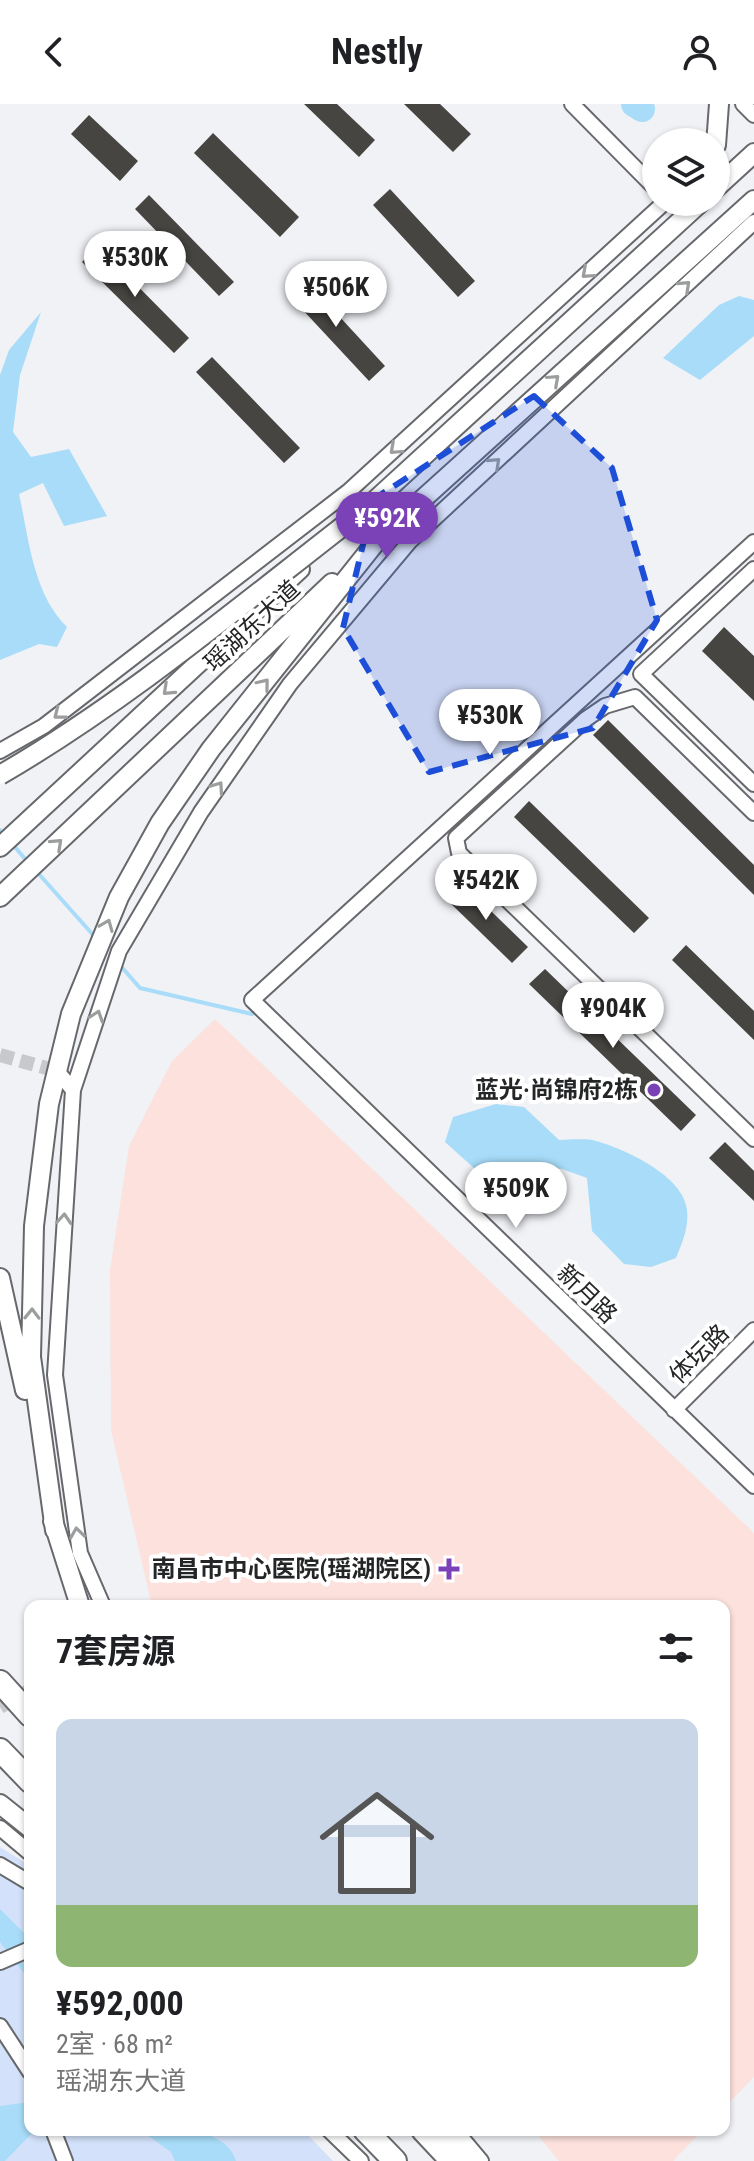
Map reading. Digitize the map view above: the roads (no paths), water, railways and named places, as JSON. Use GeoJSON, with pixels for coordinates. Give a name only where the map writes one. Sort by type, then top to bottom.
{"type":"FeatureCollection","features":[{"type":"Feature","properties":{"kind":"highway"},"geometry":{"type":"LineString","coordinates":[[0,1682],[24,1708]]}},
{"type":"Feature","properties":{"kind":"highway"},"geometry":{"type":"LineString","coordinates":[[0,1750],[24,1775]]}},
{"type":"Feature","properties":{"kind":"highway"},"geometry":{"type":"LineString","coordinates":[[371,2136],[395,2161]]}},
{"type":"Feature","properties":{"kind":"highway"},"geometry":{"type":"LineString","coordinates":[[429,2136],[452,2161]]}},
{"type":"Feature","properties":{"kind":"main road"},"geometry":{"type":"LineString","coordinates":[[717,128],[719,104]]}},
{"type":"Feature","properties":{"kind":"main road"},"geometry":{"type":"LineString","coordinates":[[730,175],[754,153]]}},
{"type":"Feature","properties":{"kind":"main road","name":"瑶湖东大道"},"geometry":{"type":"LineString","coordinates":[[0,897],[380,537],[754,200]]}},
{"type":"Feature","properties":{"kind":"main road"},"geometry":{"type":"LineString","coordinates":[[724,227],[754,214]]}},
{"type":"Feature","properties":{"kind":"main road","name":"瑶湖东大道"},"geometry":{"type":"LineString","coordinates":[[0,847],[685,216]]}},
{"type":"Feature","properties":{"kind":"main road"},"geometry":{"type":"LineString","coordinates":[[0,775],[51,745],[129,690],[369,506]]}},
{"type":"Feature","properties":{"kind":"main road"},"geometry":{"type":"LineString","coordinates":[[55,1530],[31,1357],[34,1226],[49,1104],[71,1014],[119,897],[160,823],[211,749],[380,537]]}},
{"type":"Feature","properties":{"kind":"main road"},"geometry":{"type":"LineString","coordinates":[[0,1278],[55,1530],[78,1600]]}},
{"type":"Feature","properties":{"kind":"main road"},"geometry":{"type":"LineString","coordinates":[[0,1804],[24,1823]]}},
{"type":"Feature","properties":{"kind":"main road"},"geometry":{"type":"LineString","coordinates":[[445,2136],[465,2161]]}},
{"type":"Feature","properties":{"kind":"street"},"geometry":{"type":"LineString","coordinates":[[572,104],[642,175]]}},
{"type":"Feature","properties":{"kind":"street"},"geometry":{"type":"LineString","coordinates":[[743,104],[754,115]]}},
{"type":"Feature","properties":{"kind":"street"},"geometry":{"type":"LineString","coordinates":[[0,751],[44,726],[349,491],[650,216]]}},
{"type":"Feature","properties":{"kind":"street"},"geometry":{"type":"LineString","coordinates":[[100,1600],[80,1553],[55,1375],[73,1090],[119,951],[201,812],[290,684],[410,541],[754,222]]}},
{"type":"Feature","properties":{"kind":"street","name":"新月路"},"geometry":{"type":"LineString","coordinates":[[754,542],[252,1000],[754,1486]]}},
{"type":"Feature","properties":{"kind":"street"},"geometry":{"type":"LineString","coordinates":[[754,569],[641,674],[754,784]]}},
{"type":"Feature","properties":{"kind":"street"},"geometry":{"type":"LineString","coordinates":[[754,813],[635,697],[605,706],[586,719],[456,838],[459,853],[754,1139]]}},
{"type":"Feature","properties":{"kind":"street"},"geometry":{"type":"LineString","coordinates":[[57,1071],[73,1090]]}},
{"type":"Feature","properties":{"kind":"street","name":"体坛路"},"geometry":{"type":"LineString","coordinates":[[674,1410],[754,1330]]}},
{"type":"Feature","properties":{"kind":"street"},"geometry":{"type":"LineString","coordinates":[[0,1828],[24,1848]]}},
{"type":"Feature","properties":{"kind":"street"},"geometry":{"type":"LineString","coordinates":[[0,1865],[24,1879]]}},
{"type":"Feature","properties":{"kind":"street"},"geometry":{"type":"LineString","coordinates":[[0,1962],[24,1952]]}},
{"type":"Feature","properties":{"kind":"street"},"geometry":{"type":"LineString","coordinates":[[0,2026],[24,2063]]}},
{"type":"Feature","properties":{"kind":"street"},"geometry":{"type":"LineString","coordinates":[[55,2136],[65,2161]]}},
{"type":"Feature","properties":{"kind":"street"},"geometry":{"type":"LineString","coordinates":[[335,2136],[361,2161]]}},
{"type":"Feature","properties":{"kind":"street"},"geometry":{"type":"LineString","coordinates":[[460,2136],[481,2161]]}},
{"type":"Feature","properties":{"kind":"waterway"},"geometry":{"type":"LineString","coordinates":[[634,104],[642,109]]}},
{"type":"Feature","properties":{"kind":"waterway"},"geometry":{"type":"LineString","coordinates":[[14,846],[26,860]]}},
{"type":"Feature","properties":{"kind":"waterway"},"geometry":{"type":"LineString","coordinates":[[38,873],[94,936]]}},
{"type":"Feature","properties":{"kind":"waterway"},"geometry":{"type":"LineString","coordinates":[[119,964],[140,988],[252,1014]]}},
{"type":"Feature","properties":{"kind":"tunnel"},"geometry":{"type":"LineString","coordinates":[[0,1055],[57,1071]]}},
{"type":"Feature","properties":{"kind":"tunnel"},"geometry":{"type":"LineString","coordinates":[[0,1707],[24,1693]]}},
{"type":"Feature","properties":{"kind":"place","name":"蓝光·尚锦府2栋"},"geometry":{"type":"Point","coordinates":[654,1090]}},
{"type":"Feature","properties":{"kind":"place","name":"南昌市中心医院(瑶湖院区)"},"geometry":{"type":"Point","coordinates":[449,1569]}}]}
